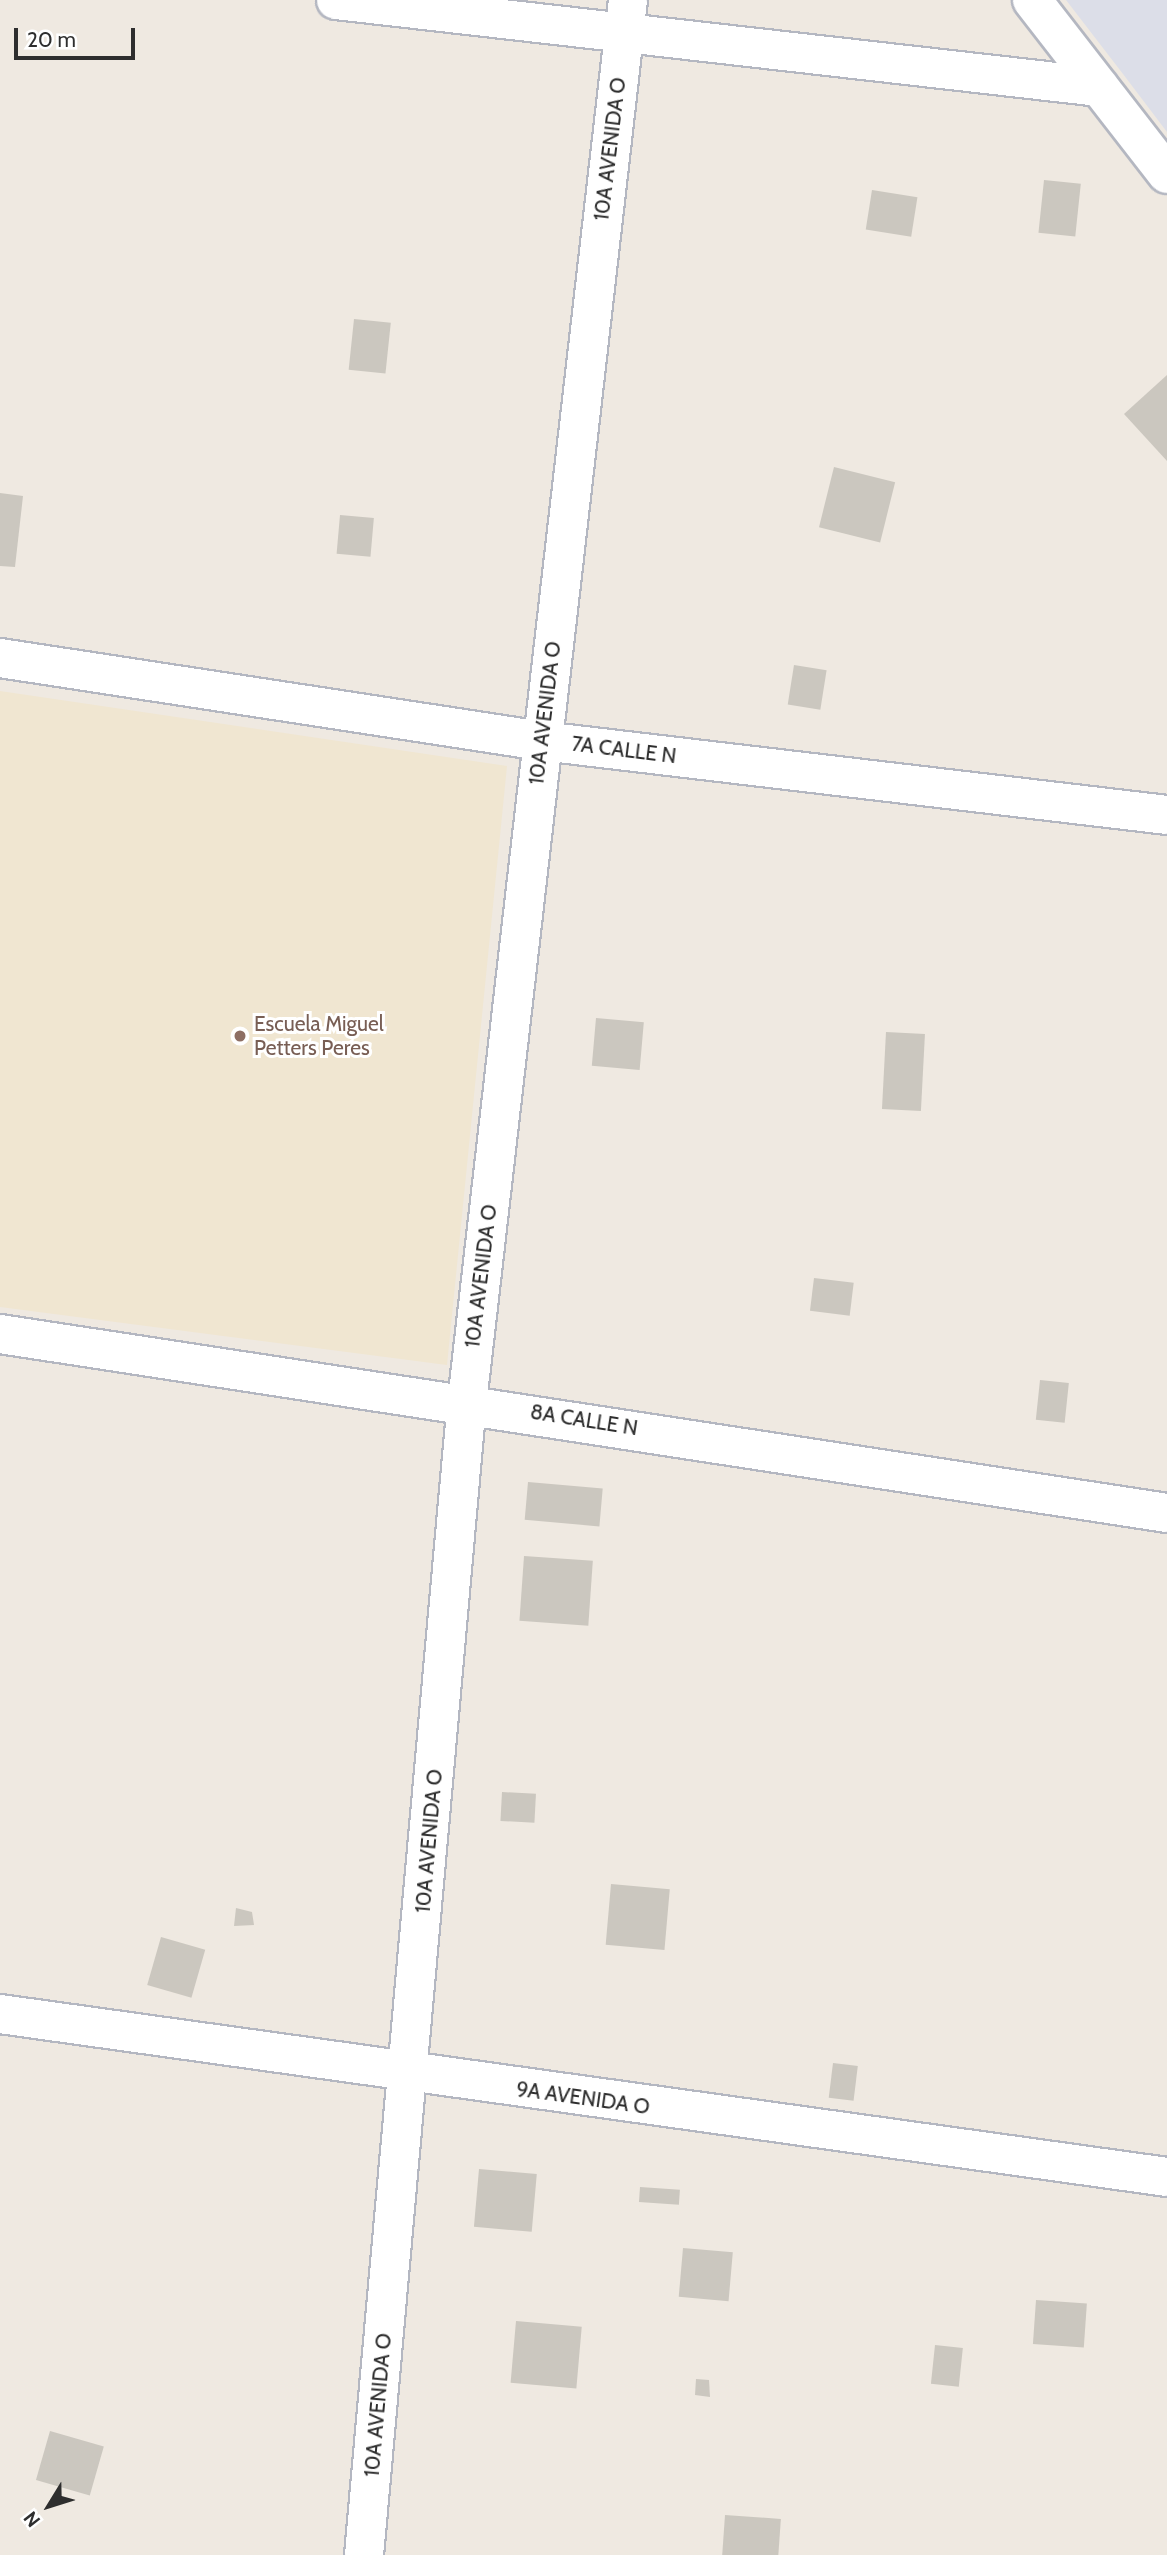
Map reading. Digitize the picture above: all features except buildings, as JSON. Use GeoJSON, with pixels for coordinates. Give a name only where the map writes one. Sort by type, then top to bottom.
{"type":"FeatureCollection","features":[{"type":"Feature","properties":{"kind":"street"},"geometry":{"type":"LineString","coordinates":[[336,0],[626,15],[1099,87]]}},
{"type":"Feature","properties":{"kind":"street"},"geometry":{"type":"LineString","coordinates":[[1032,0],[1167,174]]}},
{"type":"Feature","properties":{"kind":"street","name":"10A AVENIDA O"},"geometry":{"type":"LineString","coordinates":[[364,2555],[409,2075],[467,1402],[626,15]]}},
{"type":"Feature","properties":{"kind":"street","name":"7A CALLE N"},"geometry":{"type":"LineString","coordinates":[[0,658],[542,741],[1167,815]]}},
{"type":"Feature","properties":{"kind":"street","name":"8A CALLE N"},"geometry":{"type":"LineString","coordinates":[[0,1334],[467,1402],[1167,1513]]}},
{"type":"Feature","properties":{"kind":"street","name":"9A AVENIDA O"},"geometry":{"type":"LineString","coordinates":[[0,2014],[409,2075],[1167,2177]]}},
{"type":"Feature","properties":{"kind":"shaded area"},"geometry":{"type":"Polygon","coordinates":[[[1066,0],[1167,0],[1167,132],[1123,74],[1066,0]]]}},
{"type":"Feature","properties":{"kind":"shaded area","name":"Escuela Miguel Petters Peres"},"geometry":{"type":"Polygon","coordinates":[[[0,691],[507,766],[447,1365],[0,1307],[0,691]]]}},
{"type":"Feature","properties":{"kind":"place","name":"Escuela Miguel Petters Peres"},"geometry":{"type":"Point","coordinates":[240,1036]}}]}
